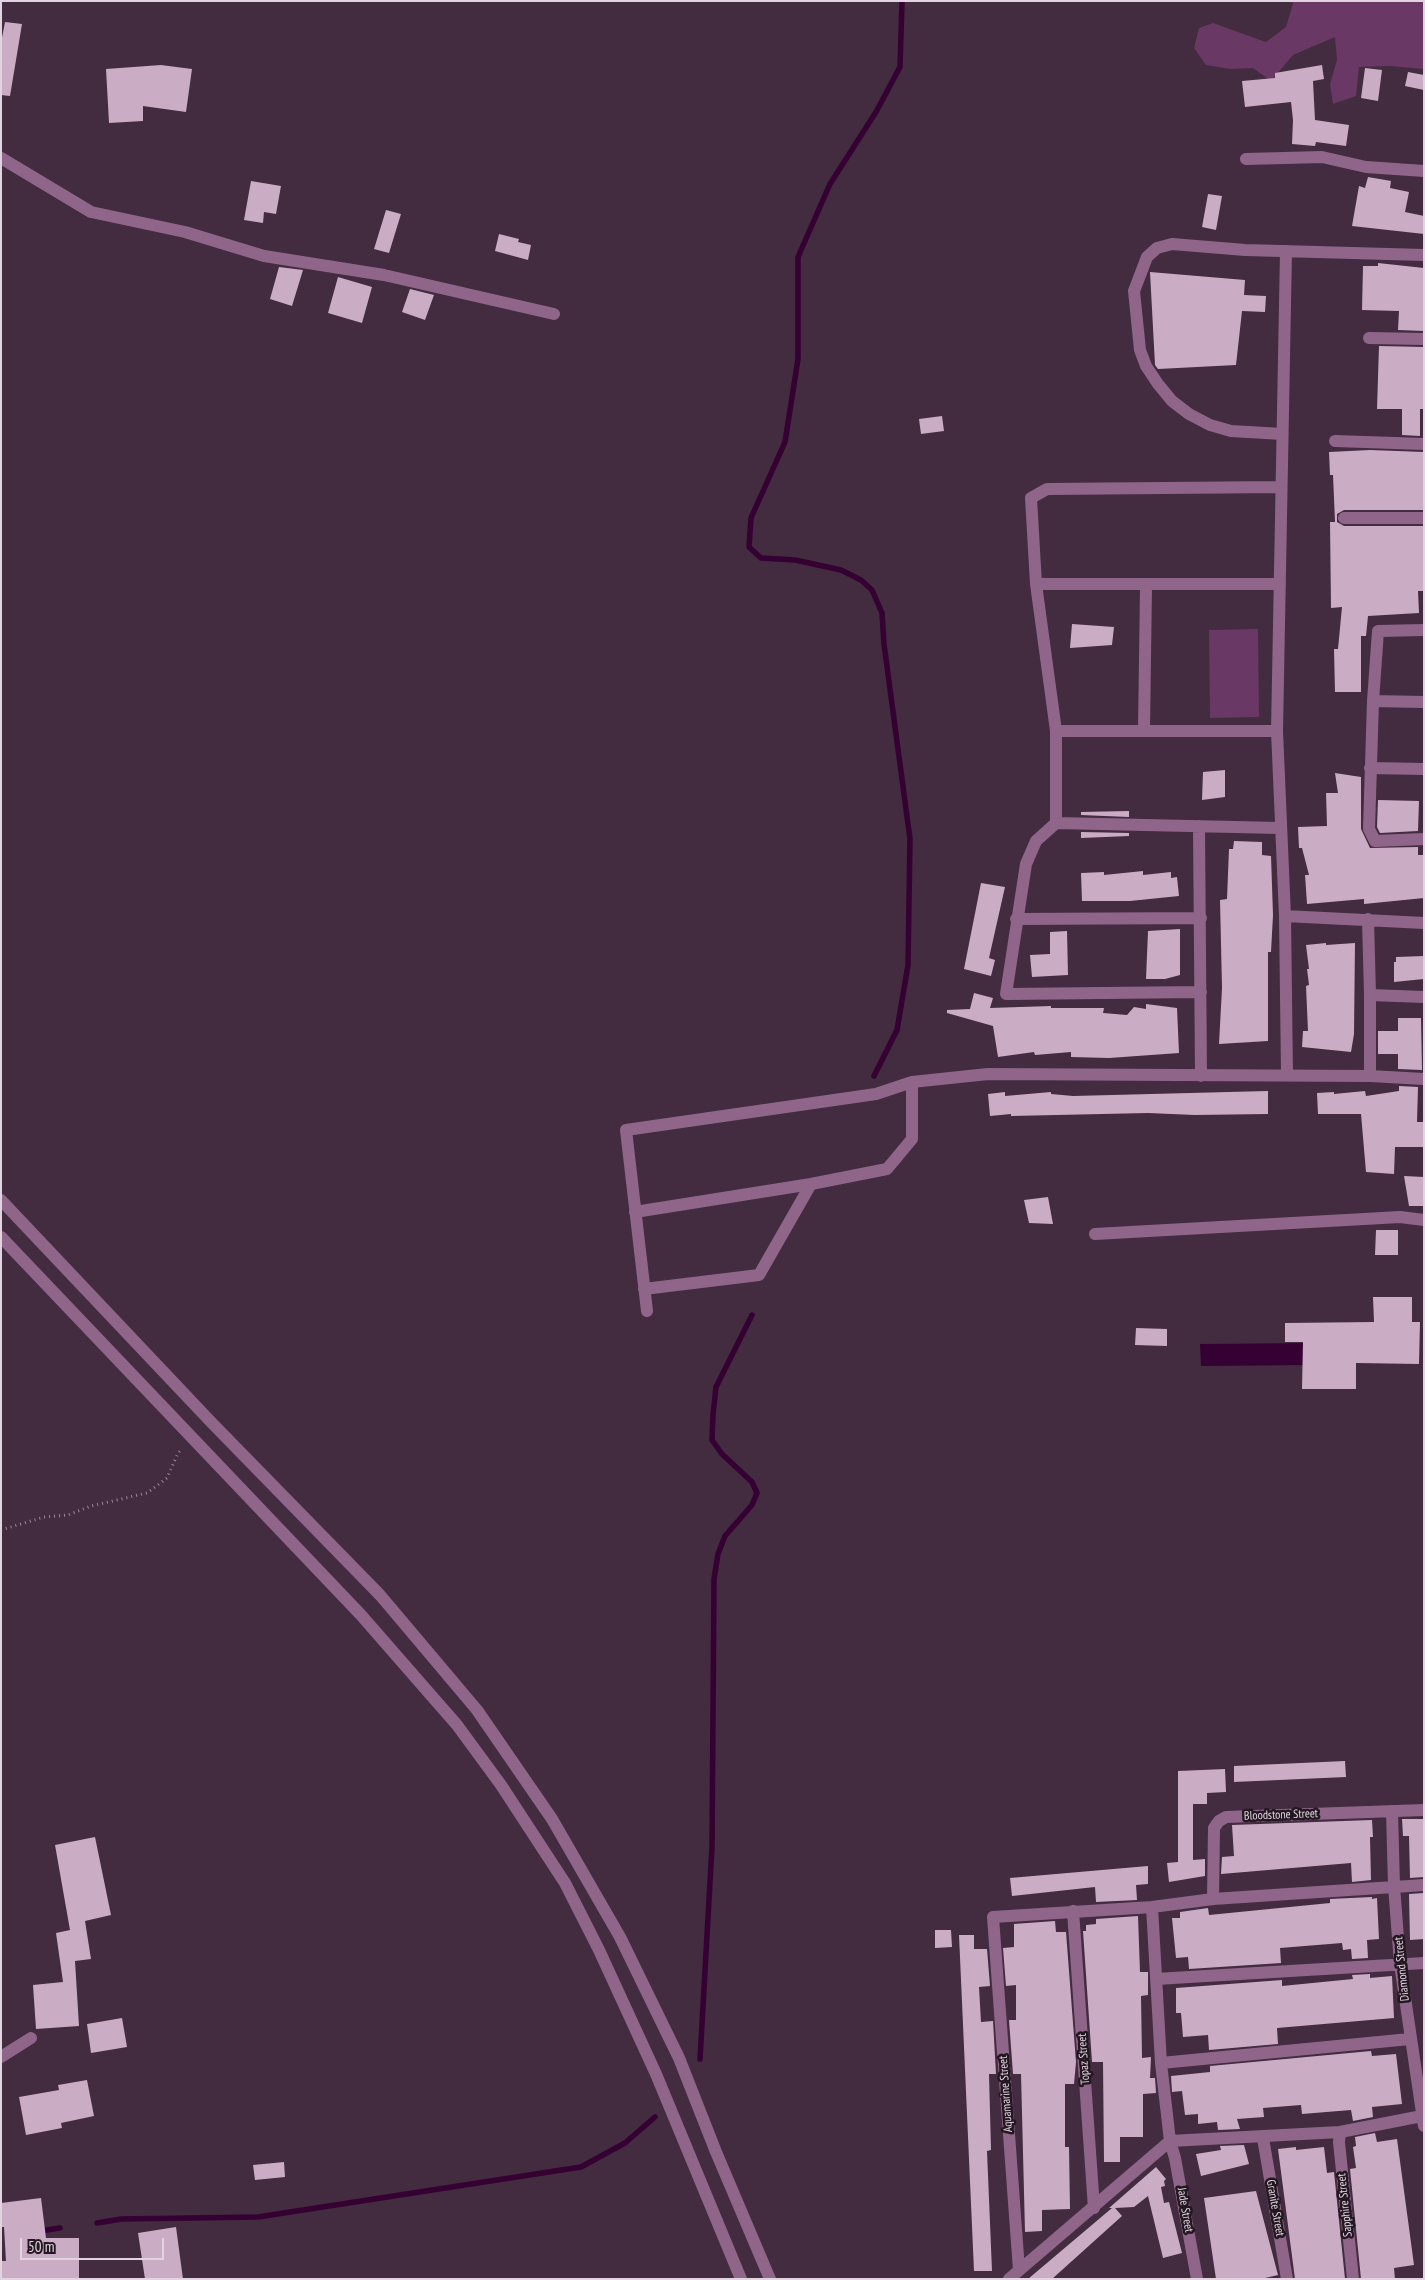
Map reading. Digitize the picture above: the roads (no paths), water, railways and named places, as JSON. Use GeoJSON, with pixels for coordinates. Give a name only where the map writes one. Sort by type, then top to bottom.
{"type":"FeatureCollection","features":[{"type":"Feature","properties":{"kind":"street"},"geometry":{"type":"LineString","coordinates":[[1246,159],[1322,157],[1366,167],[1424,171]]}},
{"type":"Feature","properties":{"kind":"street"},"geometry":{"type":"LineString","coordinates":[[1,158],[92,212],[185,232],[264,256],[384,275],[554,314]]}},
{"type":"Feature","properties":{"kind":"street"},"geometry":{"type":"LineString","coordinates":[[1282,434],[1231,431],[1210,425],[1189,414],[1172,401],[1146,366],[1140,350],[1134,291],[1147,257],[1158,248],[1172,244],[1286,252],[1424,255]]}},
{"type":"Feature","properties":{"kind":"street"},"geometry":{"type":"LineString","coordinates":[[1286,252],[1277,731],[1285,916],[1287,1075]]}},
{"type":"Feature","properties":{"kind":"street"},"geometry":{"type":"LineString","coordinates":[[1369,338],[1424,339]]}},
{"type":"Feature","properties":{"kind":"street"},"geometry":{"type":"LineString","coordinates":[[1335,441],[1424,444]]}},
{"type":"Feature","properties":{"kind":"street"},"geometry":{"type":"LineString","coordinates":[[1056,823],[1056,731],[1036,584],[1031,498],[1047,489],[1281,487]]}},
{"type":"Feature","properties":{"kind":"street"},"geometry":{"type":"LineString","coordinates":[[1344,518],[1424,518]]}},
{"type":"Feature","properties":{"kind":"street"},"geometry":{"type":"LineString","coordinates":[[1036,584],[1146,586],[1280,584]]}},
{"type":"Feature","properties":{"kind":"street"},"geometry":{"type":"LineString","coordinates":[[1144,730],[1146,586]]}},
{"type":"Feature","properties":{"kind":"street"},"geometry":{"type":"LineString","coordinates":[[1424,630],[1378,631],[1373,702],[1369,829],[1375,840],[1424,839]]}},
{"type":"Feature","properties":{"kind":"street"},"geometry":{"type":"LineString","coordinates":[[1373,702],[1424,702]]}},
{"type":"Feature","properties":{"kind":"street"},"geometry":{"type":"LineString","coordinates":[[1056,731],[1277,731]]}},
{"type":"Feature","properties":{"kind":"street"},"geometry":{"type":"LineString","coordinates":[[1370,768],[1424,768]]}},
{"type":"Feature","properties":{"kind":"street"},"geometry":{"type":"LineString","coordinates":[[1201,992],[1006,994],[1016,919],[1026,864],[1036,842],[1056,823],[1280,828]]}},
{"type":"Feature","properties":{"kind":"street"},"geometry":{"type":"LineString","coordinates":[[1199,826],[1201,1076]]}},
{"type":"Feature","properties":{"kind":"street"},"geometry":{"type":"LineString","coordinates":[[1285,916],[1424,923]]}},
{"type":"Feature","properties":{"kind":"street"},"geometry":{"type":"LineString","coordinates":[[1016,919],[1201,918]]}},
{"type":"Feature","properties":{"kind":"street"},"geometry":{"type":"LineString","coordinates":[[1368,919],[1370,1076]]}},
{"type":"Feature","properties":{"kind":"street"},"geometry":{"type":"LineString","coordinates":[[1370,994],[1424,997]]}},
{"type":"Feature","properties":{"kind":"street"},"geometry":{"type":"LineString","coordinates":[[647,1311],[626,1130],[876,1094],[912,1082],[988,1074],[1287,1075],[1424,1079]]}},
{"type":"Feature","properties":{"kind":"street"},"geometry":{"type":"LineString","coordinates":[[635,1212],[811,1184],[887,1169],[912,1138],[912,1082]]}},
{"type":"Feature","properties":{"kind":"street"},"geometry":{"type":"LineString","coordinates":[[644,1289],[759,1275],[811,1184]]}},
{"type":"Feature","properties":{"kind":"street"},"geometry":{"type":"LineString","coordinates":[[1,1200],[211,1422],[380,1595],[477,1710],[552,1819],[620,1937],[679,2058],[716,2152],[770,2279]]}},
{"type":"Feature","properties":{"kind":"street"},"geometry":{"type":"LineString","coordinates":[[1095,1234],[1400,1217],[1424,1220]]}},
{"type":"Feature","properties":{"kind":"street"},"geometry":{"type":"LineString","coordinates":[[1,1236],[361,1615],[457,1725],[534,1834],[565,1883],[629,2013],[691,2155],[741,2279]]}},
{"type":"Feature","properties":{"kind":"street","name":"Bloodstone Street"},"geometry":{"type":"LineString","coordinates":[[1213,1899],[1214,1828],[1219,1821],[1226,1817],[1424,1810]]}},
{"type":"Feature","properties":{"kind":"street","name":"Diamond Street"},"geometry":{"type":"LineString","coordinates":[[1392,1811],[1394,1886],[1400,1964],[1423,2121]]}},
{"type":"Feature","properties":{"kind":"street"},"geometry":{"type":"LineString","coordinates":[[1073,1911],[1152,1907],[1213,1899],[1424,1885]]}},
{"type":"Feature","properties":{"kind":"street","name":"Jade Street"},"geometry":{"type":"LineString","coordinates":[[1152,1907],[1161,2063],[1170,2141],[1175,2158],[1197,2279]]}},
{"type":"Feature","properties":{"kind":"street","name":"Aquamarine Street"},"geometry":{"type":"LineString","coordinates":[[1014,2275],[993,1917],[1073,1911]]}},
{"type":"Feature","properties":{"kind":"street","name":"Topaz Street"},"geometry":{"type":"LineString","coordinates":[[1073,1911],[1094,2208]]}},
{"type":"Feature","properties":{"kind":"street"},"geometry":{"type":"LineString","coordinates":[[1156,1979],[1424,1963]]}},
{"type":"Feature","properties":{"kind":"street"},"geometry":{"type":"LineString","coordinates":[[1,2057],[31,2038]]}},
{"type":"Feature","properties":{"kind":"street"},"geometry":{"type":"LineString","coordinates":[[1161,2063],[1410,2039]]}},
{"type":"Feature","properties":{"kind":"street"},"geometry":{"type":"LineString","coordinates":[[1014,2275],[1170,2141],[1263,2138],[1340,2132],[1423,2121]]}},
{"type":"Feature","properties":{"kind":"street","name":"Sapphire Street"},"geometry":{"type":"LineString","coordinates":[[1340,2132],[1339,2142],[1352,2279]]}},
{"type":"Feature","properties":{"kind":"street","name":"Granite Street"},"geometry":{"type":"LineString","coordinates":[[1263,2138],[1287,2279]]}},
{"type":"Feature","properties":{"kind":"waterway"},"geometry":{"type":"LineString","coordinates":[[874,1076],[897,1030],[908,965],[910,839],[884,644],[882,613],[872,590],[861,580],[841,570],[795,560],[761,558],[749,547],[751,518],[785,442],[798,359],[798,257],[830,184],[876,112],[900,67],[902,1]]}},
{"type":"Feature","properties":{"kind":"waterway"},"geometry":{"type":"LineString","coordinates":[[700,2059],[712,1847],[714,1579],[718,1554],[725,1536],[752,1505],[757,1493],[752,1482],[722,1454],[712,1440],[713,1415],[716,1387],[752,1315]]}},
{"type":"Feature","properties":{"kind":"waterway"},"geometry":{"type":"LineString","coordinates":[[97,2223],[121,2219],[258,2217],[581,2167],[625,2143],[655,2117]]}},
{"type":"Feature","properties":{"kind":"waterway"},"geometry":{"type":"LineString","coordinates":[[40,2231],[60,2228]]}}]}
